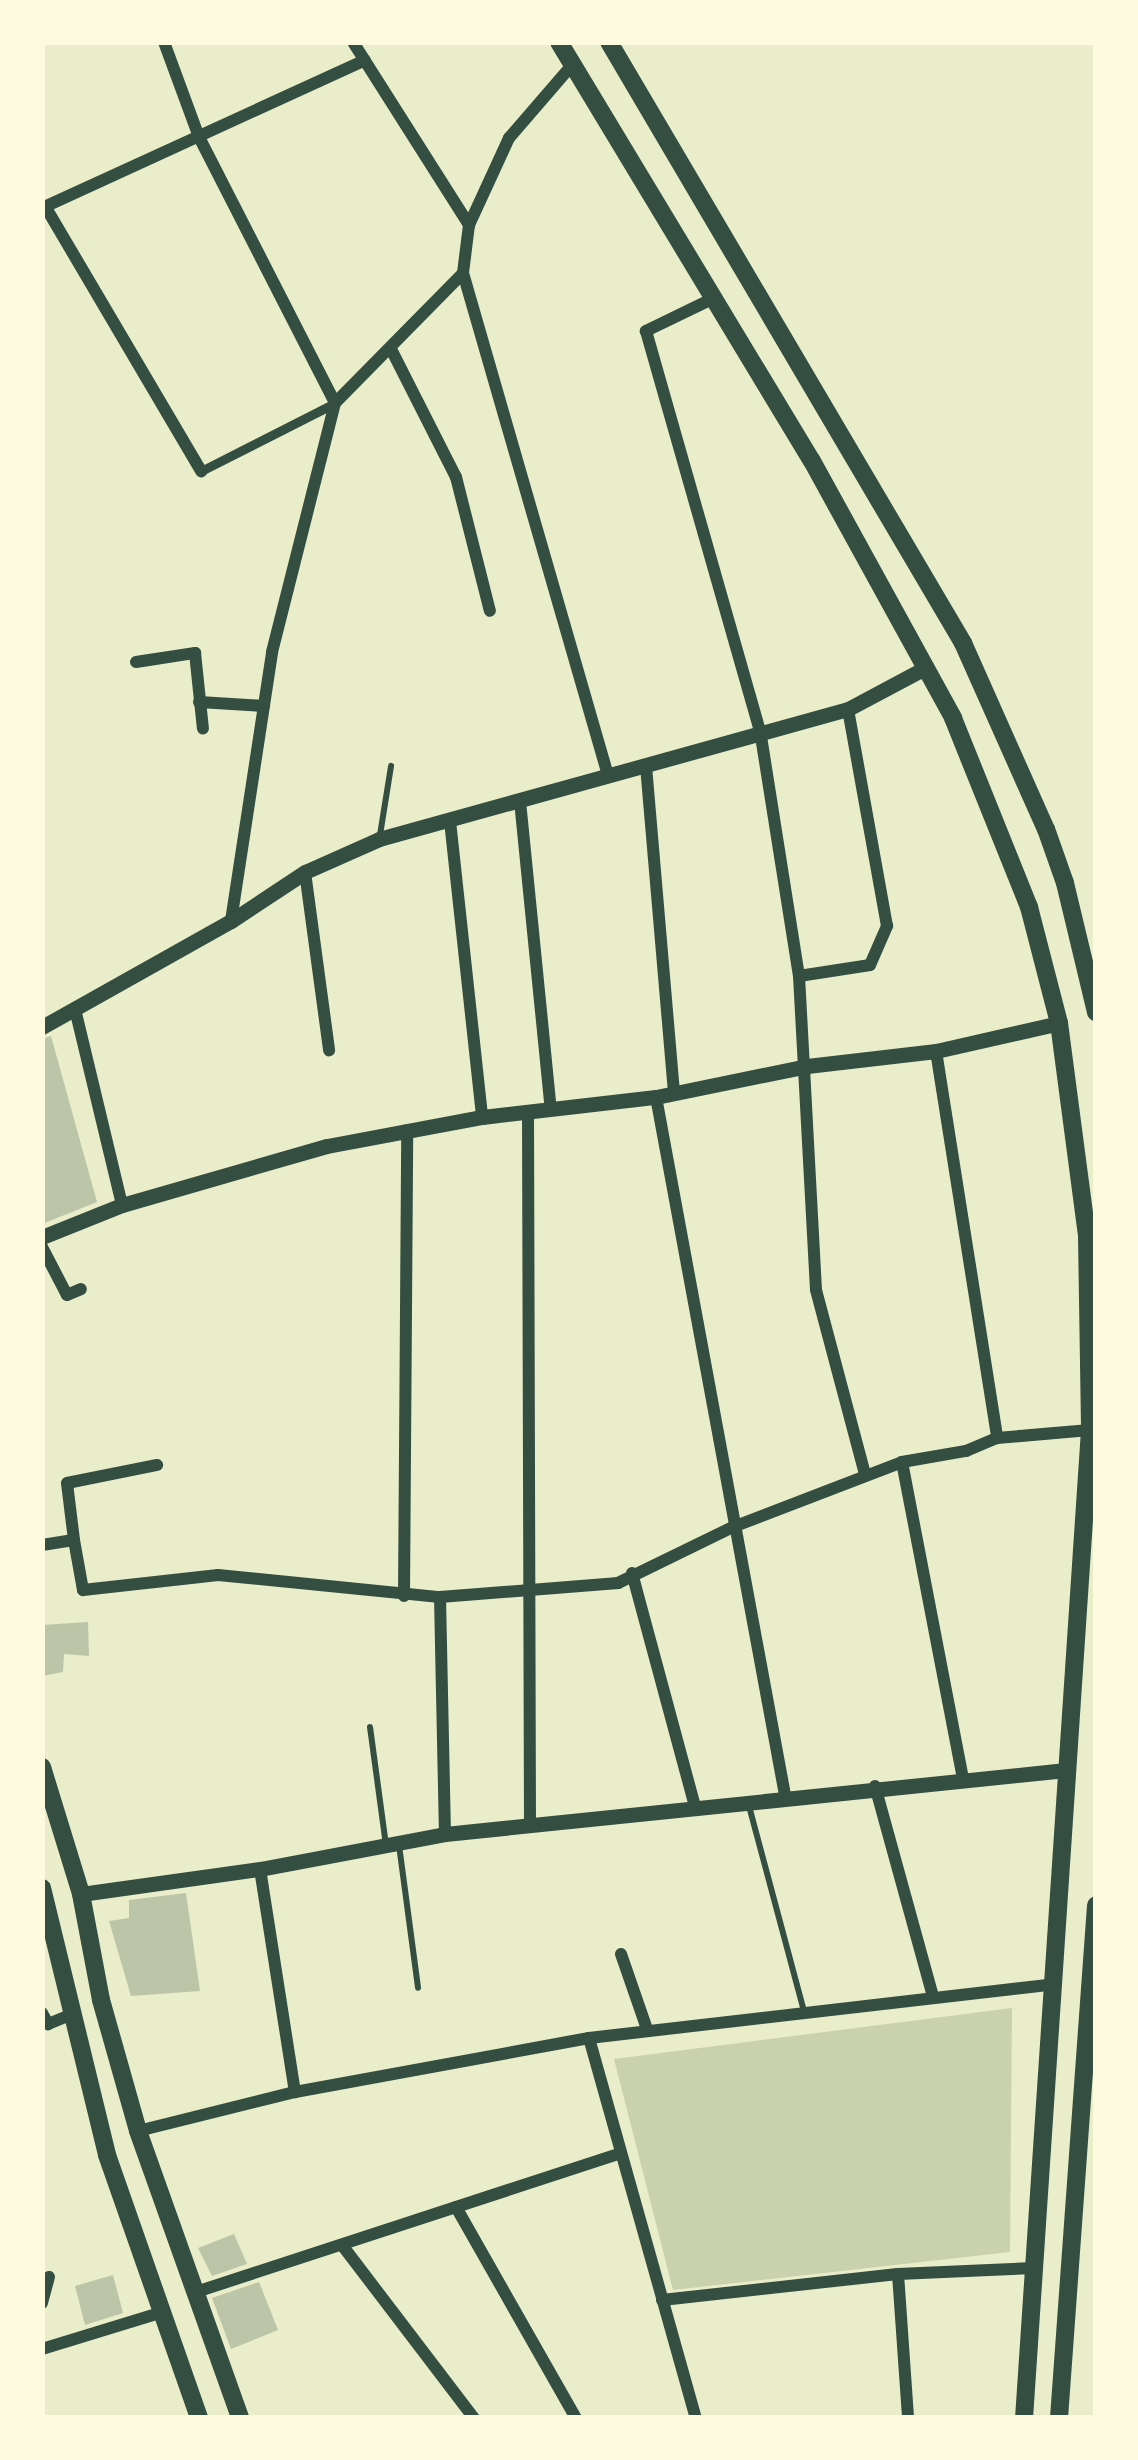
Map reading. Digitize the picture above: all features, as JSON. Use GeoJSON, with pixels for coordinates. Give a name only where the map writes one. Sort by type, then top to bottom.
{"type":"FeatureCollection","features":[{"type":"Feature","properties":{"kind":"main road"},"geometry":{"type":"LineString","coordinates":[[559,42],[714,298],[953,718],[1029,908],[1059,1023],[1087,1236],[1090,1430],[1024,2418]]}},
{"type":"Feature","properties":{"kind":"main road"},"geometry":{"type":"LineString","coordinates":[[609,42],[953,623],[1066,883],[1096,1014],[1059,1023]]}},
{"type":"Feature","properties":{"kind":"main road"},"geometry":{"type":"LineString","coordinates":[[42,1767],[81,1894],[100,2000],[138,2131],[191,2294],[240,2418]]}},
{"type":"Feature","properties":{"kind":"main road"},"geometry":{"type":"LineString","coordinates":[[42,1888],[48,1940],[102,2139],[197,2417]]}},
{"type":"Feature","properties":{"kind":"main road"},"geometry":{"type":"LineString","coordinates":[[1059,2418],[1096,1905]]}},
{"type":"Feature","properties":{"kind":"street"},"geometry":{"type":"LineString","coordinates":[[164,42],[199,137],[335,403],[264,706],[231,921]]}},
{"type":"Feature","properties":{"kind":"street"},"geometry":{"type":"LineString","coordinates":[[353,42],[469,225]]}},
{"type":"Feature","properties":{"kind":"street"},"geometry":{"type":"LineString","coordinates":[[364,60],[44,207],[201,471],[335,403],[463,273]]}},
{"type":"Feature","properties":{"kind":"street"},"geometry":{"type":"LineString","coordinates":[[572,65],[509,138],[469,225],[463,273],[607,772]]}},
{"type":"Feature","properties":{"kind":"street"},"geometry":{"type":"LineString","coordinates":[[714,298],[646,331],[760,730],[799,976],[816,1290],[866,1474]]}},
{"type":"Feature","properties":{"kind":"street"},"geometry":{"type":"LineString","coordinates":[[391,349],[456,477],[490,611]]}},
{"type":"Feature","properties":{"kind":"street"},"geometry":{"type":"LineString","coordinates":[[136,662],[194,653],[203,729]]}},
{"type":"Feature","properties":{"kind":"street"},"geometry":{"type":"LineString","coordinates":[[42,1027],[231,921],[304,872],[379,839],[607,772],[646,766],[760,730],[848,709],[927,667]]}},
{"type":"Feature","properties":{"kind":"street"},"geometry":{"type":"LineString","coordinates":[[200,702],[264,706]]}},
{"type":"Feature","properties":{"kind":"street"},"geometry":{"type":"LineString","coordinates":[[799,976],[870,964],[887,926],[848,709]]}},
{"type":"Feature","properties":{"kind":"street"},"geometry":{"type":"LineString","coordinates":[[646,766],[674,1094]]}},
{"type":"Feature","properties":{"kind":"street"},"geometry":{"type":"LineString","coordinates":[[520,801],[551,1109]]}},
{"type":"Feature","properties":{"kind":"street"},"geometry":{"type":"LineString","coordinates":[[450,821],[482,1117]]}},
{"type":"Feature","properties":{"kind":"street"},"geometry":{"type":"LineString","coordinates":[[304,872],[329,1050]]}},
{"type":"Feature","properties":{"kind":"street"},"geometry":{"type":"LineString","coordinates":[[75,1009],[122,1205]]}},
{"type":"Feature","properties":{"kind":"street"},"geometry":{"type":"LineString","coordinates":[[42,1237],[122,1205],[328,1146],[482,1117],[674,1094],[807,1066],[936,1052],[1059,1023]]}},
{"type":"Feature","properties":{"kind":"street"},"geometry":{"type":"LineString","coordinates":[[936,1052],[997,1438]]}},
{"type":"Feature","properties":{"kind":"street"},"geometry":{"type":"LineString","coordinates":[[656,1097],[785,1796]]}},
{"type":"Feature","properties":{"kind":"street"},"geometry":{"type":"LineString","coordinates":[[528,1112],[530,1826]]}},
{"type":"Feature","properties":{"kind":"street"},"geometry":{"type":"LineString","coordinates":[[404,1596],[407,1130]]}},
{"type":"Feature","properties":{"kind":"street"},"geometry":{"type":"LineString","coordinates":[[42,1247],[67,1294],[81,1289]]}},
{"type":"Feature","properties":{"kind":"street"},"geometry":{"type":"LineString","coordinates":[[157,1465],[67,1483],[83,1590],[218,1575],[440,1597],[618,1583],[733,1527],[902,1462],[966,1451],[997,1438],[1090,1430]]}},
{"type":"Feature","properties":{"kind":"street"},"geometry":{"type":"LineString","coordinates":[[902,1462],[963,1778]]}},
{"type":"Feature","properties":{"kind":"street"},"geometry":{"type":"LineString","coordinates":[[42,1545],[74,1540]]}},
{"type":"Feature","properties":{"kind":"street"},"geometry":{"type":"LineString","coordinates":[[632,1573],[695,1807]]}},
{"type":"Feature","properties":{"kind":"street"},"geometry":{"type":"LineString","coordinates":[[440,1597],[445,1834]]}},
{"type":"Feature","properties":{"kind":"street"},"geometry":{"type":"LineString","coordinates":[[81,1894],[260,1869],[445,1834],[875,1786],[1066,1770]]}},
{"type":"Feature","properties":{"kind":"street"},"geometry":{"type":"LineString","coordinates":[[875,1786],[933,1996]]}},
{"type":"Feature","properties":{"kind":"street"},"geometry":{"type":"LineString","coordinates":[[260,1869],[295,2092]]}},
{"type":"Feature","properties":{"kind":"street"},"geometry":{"type":"LineString","coordinates":[[621,1954],[647,2030]]}},
{"type":"Feature","properties":{"kind":"street"},"geometry":{"type":"LineString","coordinates":[[138,2131],[295,2092],[589,2038],[1050,1985]]}},
{"type":"Feature","properties":{"kind":"street"},"geometry":{"type":"LineString","coordinates":[[42,2013],[48,2024],[70,2015]]}},
{"type":"Feature","properties":{"kind":"street"},"geometry":{"type":"LineString","coordinates":[[589,2038],[696,2418]]}},
{"type":"Feature","properties":{"kind":"street"},"geometry":{"type":"LineString","coordinates":[[191,2294],[618,2154]]}},
{"type":"Feature","properties":{"kind":"street"},"geometry":{"type":"LineString","coordinates":[[456,2207],[576,2418]]}},
{"type":"Feature","properties":{"kind":"street"},"geometry":{"type":"LineString","coordinates":[[342,2245],[474,2418]]}},
{"type":"Feature","properties":{"kind":"street"},"geometry":{"type":"LineString","coordinates":[[662,2300],[898,2274],[1034,2269]]}},
{"type":"Feature","properties":{"kind":"street"},"geometry":{"type":"LineString","coordinates":[[898,2274],[908,2418]]}},
{"type":"Feature","properties":{"kind":"street"},"geometry":{"type":"LineString","coordinates":[[42,2303],[49,2277]]}},
{"type":"Feature","properties":{"kind":"street"},"geometry":{"type":"LineString","coordinates":[[42,2349],[160,2313]]}},
{"type":"Feature","properties":{"kind":"lane"},"geometry":{"type":"LineString","coordinates":[[379,839],[391,766]]}},
{"type":"Feature","properties":{"kind":"lane"},"geometry":{"type":"LineString","coordinates":[[370,1727],[418,1988]]}},
{"type":"Feature","properties":{"kind":"lane"},"geometry":{"type":"LineString","coordinates":[[747,1800],[804,2011]]}},
{"type":"Feature","properties":{"kind":"green space"},"geometry":{"type":"Polygon","coordinates":[[[1012,2008],[1010,2252],[673,2290],[614,2059],[1012,2008]]]}},
{"type":"Feature","properties":{"kind":"building"},"geometry":{"type":"Polygon","coordinates":[[[51,1036],[97,1202],[42,1224],[42,1039],[51,1036]]]}},
{"type":"Feature","properties":{"kind":"building"},"geometry":{"type":"Polygon","coordinates":[[[88,1622],[89,1656],[64,1654],[63,1672],[42,1676],[42,1625],[88,1622]]]}},
{"type":"Feature","properties":{"kind":"building"},"geometry":{"type":"Polygon","coordinates":[[[186,1893],[200,1991],[131,1996],[109,1921],[129,1918],[129,1900],[186,1893]]]}},
{"type":"Feature","properties":{"kind":"building"},"geometry":{"type":"Polygon","coordinates":[[[234,2234],[247,2264],[212,2276],[198,2248],[234,2234]]]}},
{"type":"Feature","properties":{"kind":"building"},"geometry":{"type":"Polygon","coordinates":[[[113,2275],[123,2313],[85,2325],[75,2286],[113,2275]]]}},
{"type":"Feature","properties":{"kind":"building"},"geometry":{"type":"Polygon","coordinates":[[[259,2282],[278,2330],[231,2349],[212,2298],[259,2282]]]}}]}
